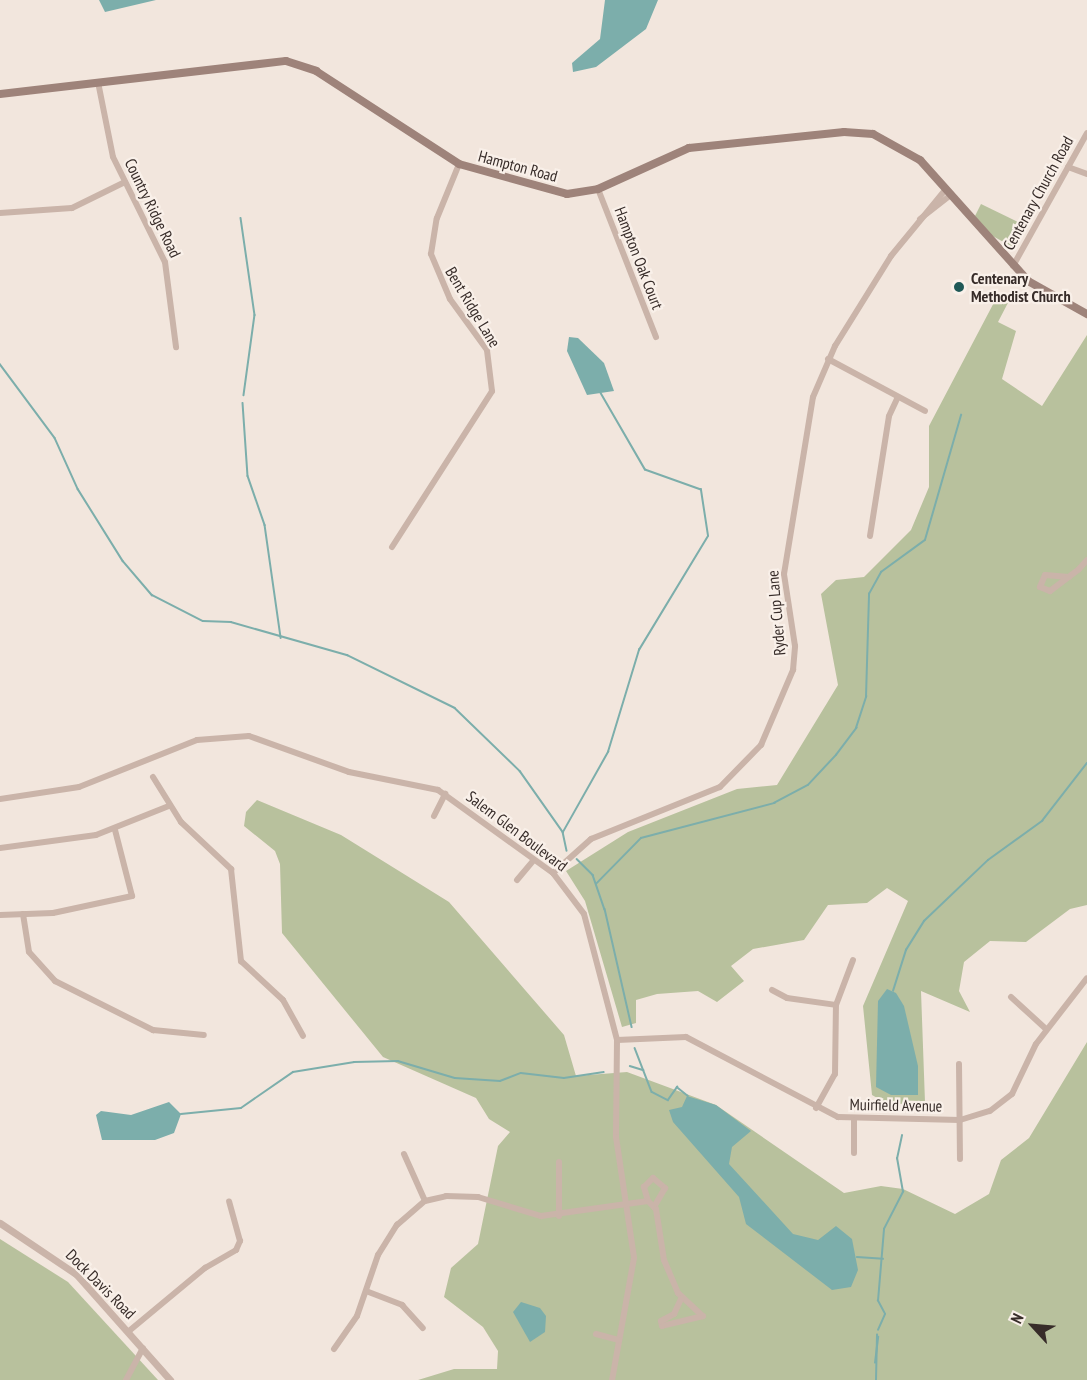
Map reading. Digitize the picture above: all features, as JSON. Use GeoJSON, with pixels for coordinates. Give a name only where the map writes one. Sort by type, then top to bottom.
{"type":"FeatureCollection","features":[{"type":"Feature","properties":{"kind":"main road","name":"Hampton Road"},"geometry":{"type":"LineString","coordinates":[[0,94],[265,60],[297,63],[459,164],[556,192],[598,189],[689,147],[856,132],[905,148],[948,192],[1013,267],[1046,294],[1087,315]]}},
{"type":"Feature","properties":{"kind":"street","name":"Country Ridge Road"},"geometry":{"type":"LineString","coordinates":[[98,82],[113,157],[165,262],[176,347]]}},
{"type":"Feature","properties":{"kind":"street","name":"Centenary Church Road"},"geometry":{"type":"LineString","coordinates":[[1013,267],[1087,133]]}},
{"type":"Feature","properties":{"kind":"street","name":"Bent Ridge Lane"},"geometry":{"type":"LineString","coordinates":[[392,547],[492,391],[487,350],[442,285],[431,254],[437,218],[459,164]]}},
{"type":"Feature","properties":{"kind":"street"},"geometry":{"type":"LineString","coordinates":[[1068,167],[1087,174]]}},
{"type":"Feature","properties":{"kind":"street"},"geometry":{"type":"LineString","coordinates":[[0,213],[72,208],[79,200],[125,182]]}},
{"type":"Feature","properties":{"kind":"street","name":"Hampton Oak Court"},"geometry":{"type":"LineString","coordinates":[[598,189],[656,337]]}},
{"type":"Feature","properties":{"kind":"street","name":"Ryder Cup Lane"},"geometry":{"type":"LineString","coordinates":[[553,873],[591,839],[720,787],[761,745],[793,670],[786,549],[801,446],[828,359],[920,219],[948,192]]}},
{"type":"Feature","properties":{"kind":"street"},"geometry":{"type":"LineString","coordinates":[[828,359],[926,411]]}},
{"type":"Feature","properties":{"kind":"street"},"geometry":{"type":"LineString","coordinates":[[870,536],[889,416],[898,397]]}},
{"type":"Feature","properties":{"kind":"street"},"geometry":{"type":"LineString","coordinates":[[1069,577],[1087,560]]}},
{"type":"Feature","properties":{"kind":"street","name":"Salem Glen Boulevard"},"geometry":{"type":"LineString","coordinates":[[0,799],[79,787],[197,740],[235,735],[272,740],[332,766],[445,794],[553,873],[584,914],[617,1040],[615,1124],[628,1206],[633,1266],[612,1380]]}},
{"type":"Feature","properties":{"kind":"street"},"geometry":{"type":"LineString","coordinates":[[153,777],[169,806],[231,869],[241,961],[283,1000],[303,1036]]}},
{"type":"Feature","properties":{"kind":"street"},"geometry":{"type":"LineString","coordinates":[[434,816],[445,794]]}},
{"type":"Feature","properties":{"kind":"street"},"geometry":{"type":"LineString","coordinates":[[0,848],[115,830],[169,806]]}},
{"type":"Feature","properties":{"kind":"street"},"geometry":{"type":"LineString","coordinates":[[0,915],[23,915],[132,896],[115,830]]}},
{"type":"Feature","properties":{"kind":"street"},"geometry":{"type":"LineString","coordinates":[[517,880],[534,860]]}},
{"type":"Feature","properties":{"kind":"street"},"geometry":{"type":"LineString","coordinates":[[23,915],[29,952],[55,981],[153,1030],[204,1035]]}},
{"type":"Feature","properties":{"kind":"street"},"geometry":{"type":"LineString","coordinates":[[816,1108],[837,1066],[836,1005],[853,960]]}},
{"type":"Feature","properties":{"kind":"street","name":"Muirfield Avenue"},"geometry":{"type":"LineString","coordinates":[[617,1040],[686,1037],[816,1108],[854,1120],[960,1120],[1006,1101],[1046,1029],[1087,978]]}},
{"type":"Feature","properties":{"kind":"street"},"geometry":{"type":"LineString","coordinates":[[772,990],[787,998],[836,1005]]}},
{"type":"Feature","properties":{"kind":"street"},"geometry":{"type":"LineString","coordinates":[[1011,996],[1046,1029]]}},
{"type":"Feature","properties":{"kind":"street"},"geometry":{"type":"LineString","coordinates":[[959,1064],[960,1159]]}},
{"type":"Feature","properties":{"kind":"street"},"geometry":{"type":"LineString","coordinates":[[854,1120],[854,1153]]}},
{"type":"Feature","properties":{"kind":"street"},"geometry":{"type":"LineString","coordinates":[[404,1154],[425,1201]]}},
{"type":"Feature","properties":{"kind":"street"},"geometry":{"type":"LineString","coordinates":[[559,1162],[559,1216]]}},
{"type":"Feature","properties":{"kind":"street"},"geometry":{"type":"LineString","coordinates":[[654,1207],[648,1202],[644,1187],[653,1178],[664,1188],[654,1207],[664,1260],[681,1299],[703,1316],[662,1326],[661,1321],[674,1314],[681,1299]]}},
{"type":"Feature","properties":{"kind":"street"},"geometry":{"type":"LineString","coordinates":[[334,1349],[353,1325],[384,1245],[425,1201],[467,1195],[559,1216],[648,1202]]}},
{"type":"Feature","properties":{"kind":"street"},"geometry":{"type":"LineString","coordinates":[[129,1331],[205,1268],[236,1250],[240,1241],[229,1202]]}},
{"type":"Feature","properties":{"kind":"street","name":"Dock Davis Road"},"geometry":{"type":"LineString","coordinates":[[0,1225],[65,1264],[129,1331],[170,1380]]}},
{"type":"Feature","properties":{"kind":"street"},"geometry":{"type":"LineString","coordinates":[[366,1292],[402,1305],[423,1328]]}},
{"type":"Feature","properties":{"kind":"street"},"geometry":{"type":"LineString","coordinates":[[597,1334],[619,1340]]}},
{"type":"Feature","properties":{"kind":"street"},"geometry":{"type":"LineString","coordinates":[[126,1380],[142,1347]]}},
{"type":"Feature","properties":{"kind":"green space"},"geometry":{"type":"Polygon","coordinates":[[[981,204],[1024,225],[1014,248],[991,235],[975,216],[981,204]]]}},
{"type":"Feature","properties":{"kind":"green space"},"geometry":{"type":"Polygon","coordinates":[[[999,293],[1011,297],[998,322],[1016,331],[1002,379],[1042,406],[1087,335],[1087,905],[1070,909],[1026,942],[990,941],[964,962],[959,991],[970,1012],[921,991],[925,1102],[917,1105],[886,1103],[872,1095],[863,1006],[908,901],[887,888],[867,903],[828,905],[804,940],[753,949],[731,966],[744,981],[717,1002],[698,991],[657,994],[636,1000],[636,1023],[622,1027],[585,901],[566,871],[628,832],[737,789],[777,785],[838,685],[821,594],[836,580],[864,577],[911,530],[929,487],[929,426],[999,293]]]}},
{"type":"Feature","properties":{"kind":"green space"},"geometry":{"type":"Polygon","coordinates":[[[257,800],[341,835],[449,902],[564,1035],[576,1076],[627,1072],[716,1105],[844,1193],[881,1186],[903,1189],[955,1214],[989,1194],[1001,1160],[1029,1138],[1087,1042],[1087,1380],[418,1380],[454,1369],[497,1369],[498,1351],[483,1327],[444,1297],[451,1268],[478,1244],[498,1146],[510,1132],[489,1119],[476,1098],[383,1057],[282,933],[280,864],[275,851],[244,826],[246,812],[257,800]]]}},
{"type":"Feature","properties":{"kind":"green space"},"geometry":{"type":"Polygon","coordinates":[[[0,1239],[68,1282],[158,1380],[0,1380],[0,1239]]]}},
{"type":"Feature","properties":{"kind":"water"},"geometry":{"type":"Polygon","coordinates":[[[99,0],[156,0],[105,12],[99,0]]]}},
{"type":"Feature","properties":{"kind":"water"},"geometry":{"type":"Polygon","coordinates":[[[605,0],[658,0],[646,29],[596,67],[573,72],[572,63],[600,39],[605,0]]]}},
{"type":"Feature","properties":{"kind":"water"},"geometry":{"type":"Polygon","coordinates":[[[569,337],[578,338],[604,363],[614,391],[587,395],[567,351],[569,337]]]}},
{"type":"Feature","properties":{"kind":"water"},"geometry":{"type":"Polygon","coordinates":[[[887,989],[896,993],[904,1006],[918,1066],[918,1095],[891,1095],[876,1087],[878,1001],[887,989]]]}},
{"type":"Feature","properties":{"kind":"water"},"geometry":{"type":"Polygon","coordinates":[[[687,1096],[716,1105],[751,1131],[732,1147],[729,1164],[793,1234],[818,1240],[836,1226],[852,1239],[858,1270],[851,1287],[832,1290],[746,1224],[739,1197],[673,1122],[669,1110],[682,1107],[687,1096]]]}},
{"type":"Feature","properties":{"kind":"water"},"geometry":{"type":"Polygon","coordinates":[[[169,1102],[181,1114],[174,1133],[155,1140],[102,1140],[96,1115],[101,1111],[131,1115],[169,1102]]]}},
{"type":"Feature","properties":{"kind":"water"},"geometry":{"type":"Polygon","coordinates":[[[521,1302],[540,1308],[546,1316],[545,1332],[530,1342],[513,1312],[521,1302]]]}},
{"type":"Feature","properties":{"kind":"waterway"},"geometry":{"type":"LineString","coordinates":[[241,218],[255,315],[244,395]]}},
{"type":"Feature","properties":{"kind":"waterway"},"geometry":{"type":"LineString","coordinates":[[0,364],[55,438],[78,489],[123,561],[152,595],[203,621],[231,622],[347,655],[455,708],[520,771],[563,832],[567,851]]}},
{"type":"Feature","properties":{"kind":"waterway"},"geometry":{"type":"LineString","coordinates":[[563,832],[608,752],[639,650],[708,536],[701,490],[645,470],[601,394]]}},
{"type":"Feature","properties":{"kind":"waterway"},"geometry":{"type":"LineString","coordinates":[[243,403],[248,476],[265,525],[281,638]]}},
{"type":"Feature","properties":{"kind":"waterway"},"geometry":{"type":"LineString","coordinates":[[596,884],[641,838],[774,803],[808,785],[836,755],[856,728],[866,697],[869,594],[881,572],[925,540],[961,415]]}},
{"type":"Feature","properties":{"kind":"waterway"},"geometry":{"type":"LineString","coordinates":[[893,991],[906,950],[924,921],[988,860],[1042,821],[1087,763]]}},
{"type":"Feature","properties":{"kind":"waterway"},"geometry":{"type":"LineString","coordinates":[[577,859],[593,875],[605,909],[632,1027]]}},
{"type":"Feature","properties":{"kind":"waterway"},"geometry":{"type":"LineString","coordinates":[[635,1048],[652,1092],[668,1100],[677,1087],[688,1096]]}},
{"type":"Feature","properties":{"kind":"waterway"},"geometry":{"type":"LineString","coordinates":[[181,1114],[241,1108],[293,1072],[354,1062],[398,1061],[455,1078],[500,1081],[521,1073],[564,1078],[604,1072]]}},
{"type":"Feature","properties":{"kind":"waterway"},"geometry":{"type":"LineString","coordinates":[[630,1066],[643,1070]]}},
{"type":"Feature","properties":{"kind":"waterway"},"geometry":{"type":"LineString","coordinates":[[878,1330],[885,1314],[878,1301],[884,1229],[903,1192],[897,1159],[902,1136]]}},
{"type":"Feature","properties":{"kind":"waterway"},"geometry":{"type":"LineString","coordinates":[[857,1257],[883,1259]]}},
{"type":"Feature","properties":{"kind":"waterway"},"geometry":{"type":"LineString","coordinates":[[876,1380],[877,1335]]}},
{"type":"Feature","properties":{"kind":"waterway"},"geometry":{"type":"LineString","coordinates":[[875,1363],[878,1337]]}},
{"type":"Feature","properties":{"kind":"place","name":"Centenary Methodist Church"},"geometry":{"type":"Point","coordinates":[959,287]}}]}
